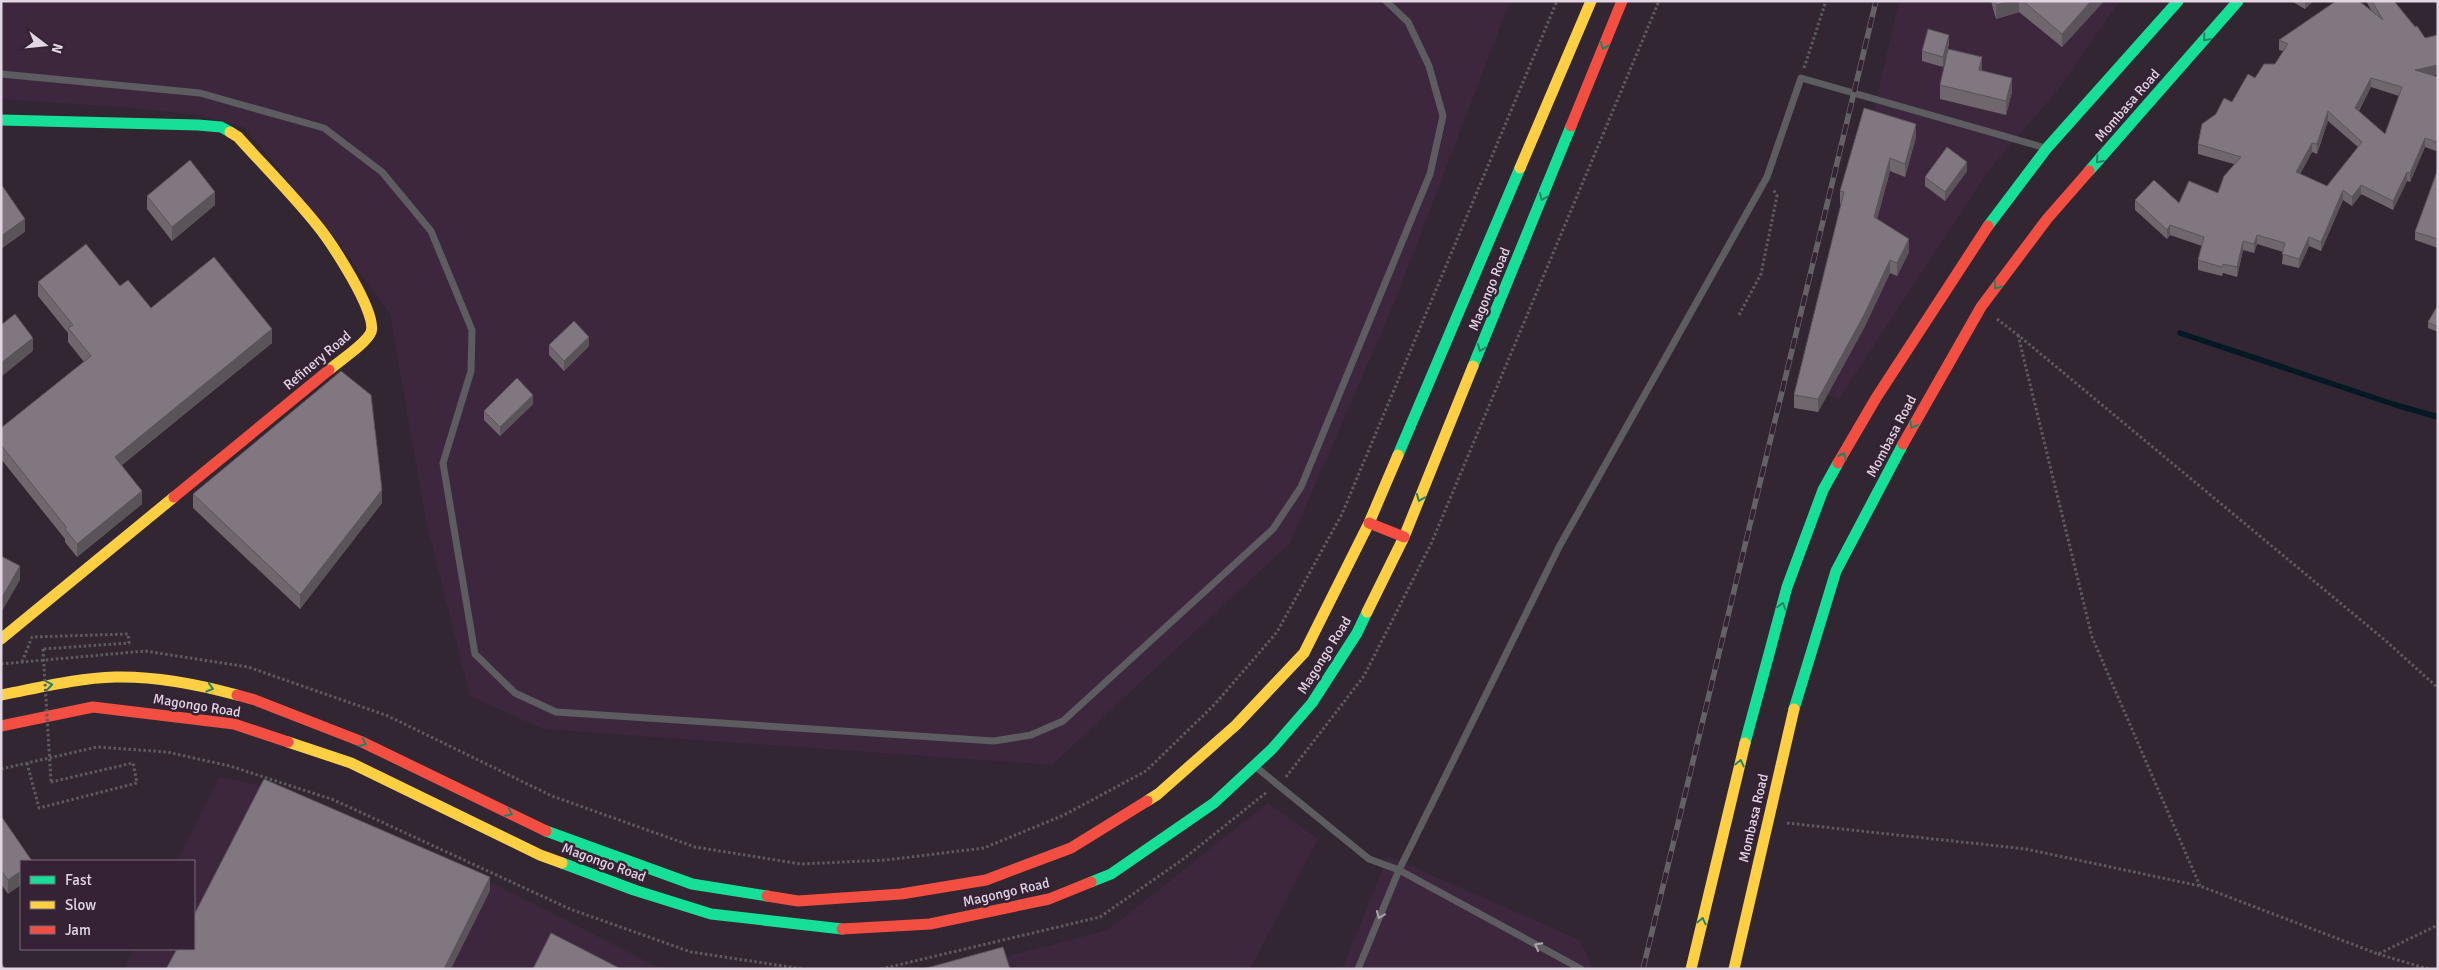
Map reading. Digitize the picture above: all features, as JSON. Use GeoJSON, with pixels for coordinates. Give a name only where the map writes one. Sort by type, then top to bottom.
{"type":"FeatureCollection","features":[{"type":"Feature","properties":{"kind":"main road","name":"Magongo Road"},"geometry":{"type":"LineString","coordinates":[[1,695],[70,682],[115,677],[160,679],[196,684],[255,700],[360,741],[551,833],[692,884],[798,901],[900,894],[986,880],[1070,848],[1158,794],[1236,725],[1304,652],[1369,524],[1592,1]]}},
{"type":"Feature","properties":{"kind":"main road","name":"Magongo Road"},"geometry":{"type":"LineString","coordinates":[[1,726],[93,707],[234,724],[351,764],[540,855],[634,890],[711,914],[834,929],[930,924],[1049,899],[1111,874],[1214,803],[1254,766],[1312,703],[1357,633],[1404,537],[1622,1]]}},
{"type":"Feature","properties":{"kind":"main road","name":"Mombasa Road"},"geometry":{"type":"LineString","coordinates":[[1691,969],[1755,699],[1788,587],[1824,490],[1876,398],[1988,227],[2047,148],[2178,1]]}},
{"type":"Feature","properties":{"kind":"main road","name":"Mombasa Road"},"geometry":{"type":"LineString","coordinates":[[1734,969],[1799,690],[1836,571],[1906,439],[1981,307],[2047,219],[2238,1]]}},
{"type":"Feature","properties":{"kind":"main road","name":"Refinery Road"},"geometry":{"type":"LineString","coordinates":[[1,120],[198,125],[228,129],[238,137],[318,226],[361,293],[368,308],[372,325],[371,332],[365,340],[1,639]]}},
{"type":"Feature","properties":{"kind":"main road"},"geometry":{"type":"LineString","coordinates":[[1369,524],[1404,537]]}},
{"type":"Feature","properties":{"kind":"lane"},"geometry":{"type":"LineString","coordinates":[[1,74],[200,93],[324,128],[382,172],[431,231],[472,330],[471,371],[443,463],[475,654],[515,693],[556,712],[994,741],[1031,735],[1063,721],[1273,529],[1301,487],[1430,174],[1443,116],[1429,66],[1408,22],[1386,1]]}},
{"type":"Feature","properties":{"kind":"lane"},"geometry":{"type":"LineString","coordinates":[[1358,969],[1399,870],[1559,547],[1767,178],[1801,78],[2047,148]]}},
{"type":"Feature","properties":{"kind":"lane"},"geometry":{"type":"LineString","coordinates":[[1254,766],[1369,859],[1399,870],[1581,969]]}},
{"type":"Feature","properties":{"kind":"path"},"geometry":{"type":"LineString","coordinates":[[1,664],[145,651],[248,667],[388,716],[552,796],[614,819],[695,847],[801,864],[886,860],[984,848],[1064,816],[1146,771],[1215,704],[1277,632],[1342,514],[1557,1]]}},
{"type":"Feature","properties":{"kind":"path"},"geometry":{"type":"LineString","coordinates":[[1801,78],[1826,1]]}},
{"type":"Feature","properties":{"kind":"path"},"geometry":{"type":"LineString","coordinates":[[1740,315],[1761,274],[1777,196],[1767,178]]}},
{"type":"Feature","properties":{"kind":"path"},"geometry":{"type":"LineString","coordinates":[[1981,307],[2018,335],[2386,641],[2438,688]]}},
{"type":"Feature","properties":{"kind":"path"},"geometry":{"type":"LineString","coordinates":[[2018,335],[2092,637],[2200,886]]}},
{"type":"Feature","properties":{"kind":"path"},"geometry":{"type":"LineString","coordinates":[[22,662],[32,638],[128,634],[129,643],[43,649],[51,782],[133,763],[137,783],[39,808],[27,762]]}},
{"type":"Feature","properties":{"kind":"path"},"geometry":{"type":"LineString","coordinates":[[1,769],[97,747],[167,752],[230,766],[334,800],[570,909],[672,946],[691,952],[804,969]]}},
{"type":"Feature","properties":{"kind":"path"},"geometry":{"type":"LineString","coordinates":[[1767,821],[2026,849],[2200,886],[2378,954],[2428,969]]}},
{"type":"Feature","properties":{"kind":"path"},"geometry":{"type":"LineString","coordinates":[[2378,954],[2438,925]]}},
{"type":"Feature","properties":{"kind":"shaded area"},"geometry":{"type":"Polygon","coordinates":[[[1,1],[1510,1],[1395,301],[1290,543],[1052,765],[543,729],[470,696],[425,516],[390,314],[334,237],[245,128],[205,116],[132,108],[1,99],[1,1]]]}},
{"type":"Feature","properties":{"kind":"shaded area"},"geometry":{"type":"Polygon","coordinates":[[[1899,1],[2120,1],[2057,91],[1988,171],[1839,399],[1810,390],[1899,1]]]}},
{"type":"Feature","properties":{"kind":"shaded area"},"geometry":{"type":"Polygon","coordinates":[[[219,777],[267,787],[375,831],[502,888],[662,969],[124,969],[134,950],[195,950],[195,860],[178,860],[219,777]]]}},
{"type":"Feature","properties":{"kind":"shaded area"},"geometry":{"type":"Polygon","coordinates":[[[1268,803],[1318,839],[1250,969],[958,969],[1108,930],[1268,803]]]}},
{"type":"Feature","properties":{"kind":"shaded area"},"geometry":{"type":"Polygon","coordinates":[[[1388,856],[1580,940],[1593,969],[1342,969],[1388,856]]]}},
{"type":"Feature","properties":{"kind":"building"},"geometry":{"type":"Polygon","coordinates":[[[1995,1],[2009,1],[1996,5],[1995,1]]]}},
{"type":"Feature","properties":{"kind":"building"},"geometry":{"type":"Polygon","coordinates":[[[2023,1],[2091,1],[2062,34],[2023,1]]]}},
{"type":"Feature","properties":{"kind":"building"},"geometry":{"type":"Polygon","coordinates":[[[2336,1],[2359,1],[2383,20],[2372,1],[2394,1],[2415,27],[2417,26],[2425,38],[2438,35],[2438,65],[2415,70],[2438,77],[2438,138],[2436,142],[2425,138],[2410,173],[2407,172],[2393,201],[2361,185],[2352,197],[2343,190],[2321,242],[2309,237],[2299,259],[2282,254],[2285,243],[2257,235],[2254,244],[2243,241],[2237,267],[2223,264],[2222,267],[2198,260],[2204,237],[2170,225],[2167,230],[2135,200],[2154,180],[2179,203],[2189,181],[2218,193],[2224,176],[2241,157],[2198,144],[2202,124],[2216,114],[2224,98],[2232,102],[2248,74],[2255,78],[2264,64],[2275,64],[2288,44],[2279,40],[2336,1]],[[2371,78],[2355,108],[2385,134],[2402,87],[2371,78]],[[2328,111],[2317,144],[2312,143],[2296,172],[2327,186],[2362,142],[2328,111]]]}},
{"type":"Feature","properties":{"kind":"building"},"geometry":{"type":"Polygon","coordinates":[[[1928,29],[1949,35],[1943,57],[1922,51],[1928,29]]]}},
{"type":"Feature","properties":{"kind":"building"},"geometry":{"type":"Polygon","coordinates":[[[1948,49],[1982,57],[1979,70],[2012,78],[2006,101],[1940,85],[1948,49]]]}},
{"type":"Feature","properties":{"kind":"building"},"geometry":{"type":"Polygon","coordinates":[[[1864,108],[1916,124],[1905,164],[1890,158],[1874,217],[1909,239],[1897,263],[1890,260],[1864,315],[1818,399],[1794,395],[1844,192],[1840,191],[1864,108]]]}},
{"type":"Feature","properties":{"kind":"building"},"geometry":{"type":"Polygon","coordinates":[[[1947,147],[1967,162],[1945,192],[1925,177],[1947,147]]]}},
{"type":"Feature","properties":{"kind":"building"},"geometry":{"type":"Polygon","coordinates":[[[190,160],[215,192],[172,227],[147,196],[190,160]]]}},
{"type":"Feature","properties":{"kind":"building"},"geometry":{"type":"Polygon","coordinates":[[[2438,169],[2438,239],[2415,232],[2438,169]]]}},
{"type":"Feature","properties":{"kind":"building"},"geometry":{"type":"Polygon","coordinates":[[[1,184],[25,219],[1,236],[1,184]]]}},
{"type":"Feature","properties":{"kind":"building"},"geometry":{"type":"Polygon","coordinates":[[[86,244],[120,286],[128,280],[151,308],[214,257],[272,329],[115,457],[142,491],[77,544],[65,529],[66,527],[1,445],[1,428],[91,356],[68,328],[73,325],[38,282],[86,244]]]}},
{"type":"Feature","properties":{"kind":"building"},"geometry":{"type":"Polygon","coordinates":[[[2438,305],[2438,327],[2428,322],[2438,305]]]}},
{"type":"Feature","properties":{"kind":"building"},"geometry":{"type":"Polygon","coordinates":[[[15,314],[33,338],[1,363],[1,325],[15,314]]]}},
{"type":"Feature","properties":{"kind":"building"},"geometry":{"type":"Polygon","coordinates":[[[574,321],[589,337],[564,361],[549,345],[574,321]]]}},
{"type":"Feature","properties":{"kind":"building"},"geometry":{"type":"Polygon","coordinates":[[[341,371],[371,395],[382,490],[300,595],[193,494],[341,371]]]}},
{"type":"Feature","properties":{"kind":"building"},"geometry":{"type":"Polygon","coordinates":[[[517,378],[533,395],[500,427],[484,411],[517,378]]]}},
{"type":"Feature","properties":{"kind":"building"},"geometry":{"type":"Polygon","coordinates":[[[1,556],[20,566],[1,599],[1,556]]]}},
{"type":"Feature","properties":{"kind":"building"},"geometry":{"type":"Polygon","coordinates":[[[264,779],[490,877],[444,969],[166,969],[176,950],[195,950],[195,913],[264,779]]]}},
{"type":"Feature","properties":{"kind":"building"},"geometry":{"type":"Polygon","coordinates":[[[1,816],[31,860],[20,860],[20,872],[8,880],[1,870],[1,816]]]}},
{"type":"Feature","properties":{"kind":"building"},"geometry":{"type":"Polygon","coordinates":[[[551,933],[621,969],[533,969],[551,933]]]}},
{"type":"Feature","properties":{"kind":"building"},"geometry":{"type":"Polygon","coordinates":[[[1003,947],[1010,969],[923,969],[1003,947]]]}},
{"type":"Feature","properties":{"kind":"waterway"},"geometry":{"type":"LineString","coordinates":[[2180,333],[2396,405],[2438,417]]}},
{"type":"Feature","properties":{"kind":"railway"},"geometry":{"type":"LineString","coordinates":[[1643,969],[1876,1]]}},
{"type":"Feature","properties":{"kind":"traffic: fast"},"geometry":{"type":"LineString","coordinates":[[1988,226],[2047,148],[2178,1]]}},
{"type":"Feature","properties":{"kind":"traffic: fast"},"geometry":{"type":"LineString","coordinates":[[2089,171],[2238,1]]}},
{"type":"Feature","properties":{"kind":"traffic: fast"},"geometry":{"type":"LineString","coordinates":[[1,120],[198,125],[221,127],[230,132]]}},
{"type":"Feature","properties":{"kind":"traffic: fast"},"geometry":{"type":"LineString","coordinates":[[1473,366],[1571,126]]}},
{"type":"Feature","properties":{"kind":"traffic: fast"},"geometry":{"type":"LineString","coordinates":[[1398,455],[1520,168]]}},
{"type":"Feature","properties":{"kind":"traffic: fast"},"geometry":{"type":"LineString","coordinates":[[1794,709],[1836,571],[1903,444]]}},
{"type":"Feature","properties":{"kind":"traffic: fast"},"geometry":{"type":"LineString","coordinates":[[1745,743],[1787,587],[1823,490],[1838,463]]}},
{"type":"Feature","properties":{"kind":"traffic: fast"},"geometry":{"type":"LineString","coordinates":[[1091,882],[1111,874],[1214,803],[1272,749],[1312,703],[1357,633],[1367,612]]}},
{"type":"Feature","properties":{"kind":"traffic: fast"},"geometry":{"type":"LineString","coordinates":[[546,831],[692,884],[767,896]]}},
{"type":"Feature","properties":{"kind":"traffic: fast"},"geometry":{"type":"LineString","coordinates":[[562,863],[634,890],[711,914],[842,929]]}},
{"type":"Feature","properties":{"kind":"traffic: slow"},"geometry":{"type":"LineString","coordinates":[[1520,168],[1591,1]]}},
{"type":"Feature","properties":{"kind":"traffic: slow"},"geometry":{"type":"LineString","coordinates":[[230,132],[238,137],[317,225],[352,277],[367,310],[371,323],[371,332],[368,337],[329,370]]}},
{"type":"Feature","properties":{"kind":"traffic: slow"},"geometry":{"type":"LineString","coordinates":[[1367,612],[1404,537],[1473,366]]}},
{"type":"Feature","properties":{"kind":"traffic: slow"},"geometry":{"type":"LineString","coordinates":[[1147,801],[1158,794],[1236,725],[1304,653],[1369,523],[1398,455]]}},
{"type":"Feature","properties":{"kind":"traffic: slow"},"geometry":{"type":"LineString","coordinates":[[1,639],[174,497]]}},
{"type":"Feature","properties":{"kind":"traffic: slow"},"geometry":{"type":"LineString","coordinates":[[1,695],[72,681],[115,677],[177,682],[237,695]]}},
{"type":"Feature","properties":{"kind":"traffic: slow"},"geometry":{"type":"LineString","coordinates":[[1734,969],[1794,709]]}},
{"type":"Feature","properties":{"kind":"traffic: slow"},"geometry":{"type":"LineString","coordinates":[[288,742],[351,763],[540,855],[562,863]]}},
{"type":"Feature","properties":{"kind":"traffic: slow"},"geometry":{"type":"LineString","coordinates":[[1691,969],[1745,743]]}},
{"type":"Feature","properties":{"kind":"traffic: jam"},"geometry":{"type":"LineString","coordinates":[[1571,126],[1622,1]]}},
{"type":"Feature","properties":{"kind":"traffic: jam"},"geometry":{"type":"LineString","coordinates":[[1903,444],[1981,307],[2047,219],[2089,171]]}},
{"type":"Feature","properties":{"kind":"traffic: jam"},"geometry":{"type":"LineString","coordinates":[[1838,463],[1876,398],[1988,226]]}},
{"type":"Feature","properties":{"kind":"traffic: jam"},"geometry":{"type":"LineString","coordinates":[[174,497],[329,370]]}},
{"type":"Feature","properties":{"kind":"traffic: jam"},"geometry":{"type":"LineString","coordinates":[[1369,523],[1404,537]]}},
{"type":"Feature","properties":{"kind":"traffic: jam"},"geometry":{"type":"LineString","coordinates":[[237,695],[255,700],[360,741],[546,831]]}},
{"type":"Feature","properties":{"kind":"traffic: jam"},"geometry":{"type":"LineString","coordinates":[[1,726],[93,707],[234,724],[288,742]]}},
{"type":"Feature","properties":{"kind":"traffic: jam"},"geometry":{"type":"LineString","coordinates":[[767,896],[798,901],[901,894],[986,880],[1071,848],[1147,801]]}},
{"type":"Feature","properties":{"kind":"traffic: jam"},"geometry":{"type":"LineString","coordinates":[[842,929],[930,924],[1049,899],[1091,882]]}}]}
